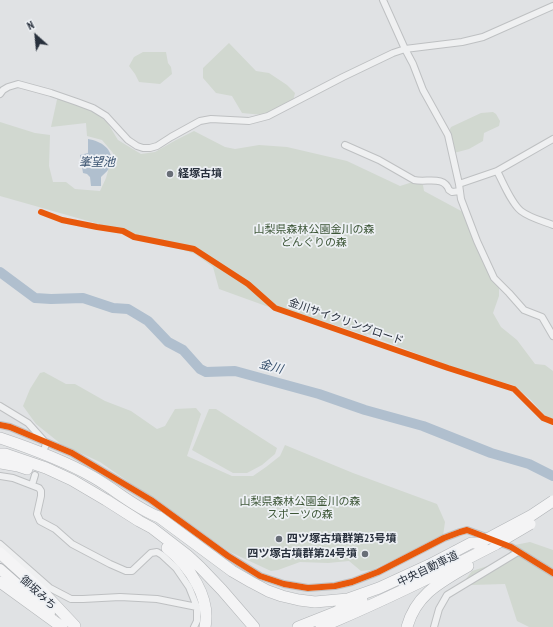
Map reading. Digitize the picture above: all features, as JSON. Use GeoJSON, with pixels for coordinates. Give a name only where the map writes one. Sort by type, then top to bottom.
{"type":"FeatureCollection","features":[{"type":"Feature","properties":{"kind":"highway"},"geometry":{"type":"LineString","coordinates":[[0,438],[65,462],[117,492],[148,513],[159,517],[232,571],[268,591],[299,600],[315,602],[348,599],[379,588],[429,565],[471,543],[490,544],[511,539],[512,534],[553,510]]}},
{"type":"Feature","properties":{"kind":"highway"},"geometry":{"type":"LineString","coordinates":[[0,448],[14,450],[94,478]]}},
{"type":"Feature","properties":{"kind":"highway"},"geometry":{"type":"LineString","coordinates":[[0,454],[5,454],[46,468],[72,480],[152,528],[200,567],[254,627]]}},
{"type":"Feature","properties":{"kind":"highway"},"geometry":{"type":"LineString","coordinates":[[0,463],[18,466],[72,480]]}},
{"type":"Feature","properties":{"kind":"highway","name":"中央自動車道"},"geometry":{"type":"LineString","coordinates":[[321,627],[340,620],[420,582],[490,544],[553,501]]}},
{"type":"Feature","properties":{"kind":"highway"},"geometry":{"type":"LineString","coordinates":[[148,513],[155,521],[210,568],[262,627]]}},
{"type":"Feature","properties":{"kind":"highway"},"geometry":{"type":"LineString","coordinates":[[139,521],[148,533],[170,550],[188,569],[203,597],[206,612],[205,627]]}},
{"type":"Feature","properties":{"kind":"highway"},"geometry":{"type":"LineString","coordinates":[[407,627],[409,618],[427,592],[490,544]]}},
{"type":"Feature","properties":{"kind":"highway","name":"中央自動車道"},"geometry":{"type":"LineString","coordinates":[[298,627],[336,612],[419,574],[490,544]]}},
{"type":"Feature","properties":{"kind":"highway"},"geometry":{"type":"LineString","coordinates":[[0,553],[42,592],[69,627]]}},
{"type":"Feature","properties":{"kind":"highway","name":"御坂みち"},"geometry":{"type":"LineString","coordinates":[[0,560],[69,627]]}},
{"type":"Feature","properties":{"kind":"highway","name":"御坂みち"},"geometry":{"type":"LineString","coordinates":[[0,569],[51,614],[69,627]]}},
{"type":"Feature","properties":{"kind":"highway"},"geometry":{"type":"LineString","coordinates":[[0,582],[69,627]]}},
{"type":"Feature","properties":{"kind":"street"},"geometry":{"type":"LineString","coordinates":[[384,0],[423,90],[448,135],[461,199],[477,241],[494,278],[524,310],[542,317],[553,336]]}},
{"type":"Feature","properties":{"kind":"street"},"geometry":{"type":"LineString","coordinates":[[0,94],[8,87],[18,84],[77,102],[93,108],[106,116],[128,140],[137,146],[150,148],[157,146],[170,136],[200,122],[211,119],[249,120],[268,116],[393,53],[405,49],[462,42],[483,37],[553,6]]}},
{"type":"Feature","properties":{"kind":"street"},"geometry":{"type":"LineString","coordinates":[[345,146],[379,160],[414,180],[420,182],[426,180],[442,181],[452,192],[497,171],[553,139]]}},
{"type":"Feature","properties":{"kind":"street"},"geometry":{"type":"LineString","coordinates":[[497,171],[511,198],[521,210],[531,216],[553,224]]}},
{"type":"Feature","properties":{"kind":"street"},"geometry":{"type":"LineString","coordinates":[[0,406],[28,423],[46,445]]}},
{"type":"Feature","properties":{"kind":"street"},"geometry":{"type":"LineString","coordinates":[[0,425],[10,427],[46,445],[72,453],[150,500],[228,556],[260,576],[284,584],[308,588],[335,586],[352,582],[378,572],[444,538],[467,530],[511,548],[553,573]]}},
{"type":"Feature","properties":{"kind":"street"},"geometry":{"type":"LineString","coordinates":[[32,485],[35,474]]}},
{"type":"Feature","properties":{"kind":"street"},"geometry":{"type":"LineString","coordinates":[[0,476],[13,478],[39,488],[42,496],[37,514],[40,521],[54,529],[72,544],[110,564],[126,571],[132,570],[151,553],[157,552],[162,555],[176,568],[189,588],[197,607],[197,621],[194,627]]}},
{"type":"Feature","properties":{"kind":"street"},"geometry":{"type":"LineString","coordinates":[[0,544],[50,588],[71,599],[83,600],[120,597],[156,599],[197,607]]}},
{"type":"Feature","properties":{"kind":"street"},"geometry":{"type":"LineString","coordinates":[[434,627],[439,609],[448,595],[518,552]]}},
{"type":"Feature","properties":{"kind":"green space"},"geometry":{"type":"Polygon","coordinates":[[[229,43],[256,71],[269,73],[287,85],[295,93],[293,101],[263,115],[242,113],[232,96],[216,93],[203,78],[203,68],[229,43]]]}},
{"type":"Feature","properties":{"kind":"green space"},"geometry":{"type":"Polygon","coordinates":[[[143,52],[166,52],[172,74],[160,84],[139,82],[129,66],[134,57],[143,52]]]}},
{"type":"Feature","properties":{"kind":"green space","name":"山梨県森林公園金川の森 どんぐりの森"},"geometry":{"type":"Polygon","coordinates":[[[58,95],[97,114],[107,122],[118,140],[141,154],[155,152],[194,131],[225,147],[235,149],[259,145],[287,147],[347,161],[400,186],[416,181],[423,185],[424,191],[463,212],[478,236],[479,251],[499,287],[499,296],[493,313],[501,327],[517,340],[535,364],[545,365],[553,371],[553,419],[544,415],[531,400],[513,385],[467,373],[364,332],[368,336],[332,324],[266,306],[219,289],[213,267],[195,254],[148,238],[0,196],[0,122],[35,133],[50,135],[49,166],[53,182],[66,182],[75,189],[100,191],[106,178],[113,153],[102,140],[87,136],[86,123],[51,127],[58,95]]]}},
{"type":"Feature","properties":{"kind":"green space"},"geometry":{"type":"Polygon","coordinates":[[[493,112],[500,121],[499,126],[484,133],[483,141],[469,149],[454,153],[449,131],[451,127],[481,113],[493,112]]]}},
{"type":"Feature","properties":{"kind":"green space","name":"山梨県森林公園金川の森 スポーツの森"},"geometry":{"type":"Polygon","coordinates":[[[44,372],[66,384],[75,384],[105,401],[131,411],[157,429],[165,426],[175,409],[196,408],[201,414],[187,456],[232,476],[253,476],[280,456],[285,445],[353,473],[437,504],[445,522],[443,536],[372,570],[361,571],[349,561],[328,563],[300,562],[271,571],[230,552],[100,462],[61,444],[36,424],[23,406],[30,389],[40,373],[44,372]]]}},
{"type":"Feature","properties":{"kind":"green space"},"geometry":{"type":"Polygon","coordinates":[[[209,409],[216,409],[277,448],[275,454],[262,465],[247,473],[233,473],[192,450],[209,409]]]}},
{"type":"Feature","properties":{"kind":"green space"},"geometry":{"type":"Polygon","coordinates":[[[530,542],[553,550],[553,627],[529,627],[517,621],[505,584],[471,585],[466,579],[472,571],[503,561],[515,545],[530,542]]]}},
{"type":"Feature","properties":{"kind":"water","name":"峯望池"},"geometry":{"type":"Polygon","coordinates":[[[88,139],[102,144],[106,147],[110,154],[111,164],[101,177],[101,186],[91,186],[90,177],[83,173],[80,155],[88,153],[88,139]]]}},
{"type":"Feature","properties":{"kind":"waterway","name":"金川"},"geometry":{"type":"LineString","coordinates":[[0,272],[35,298],[83,298],[113,308],[128,309],[148,321],[168,342],[183,350],[200,369],[206,372],[235,371],[319,394],[365,410],[423,426],[491,453],[529,464],[553,476]]}},
{"type":"Feature","properties":{"kind":"cycle path","name":"金川サイクリングロード"},"geometry":{"type":"LineString","coordinates":[[41,212],[62,220],[123,231],[134,237],[194,249],[248,284],[275,308],[448,368],[514,389],[543,418],[553,422]]}},
{"type":"Feature","properties":{"kind":"cycle path"},"geometry":{"type":"LineString","coordinates":[[0,425],[10,427],[72,453],[151,500],[228,556],[260,576],[284,584],[308,588],[335,586],[352,582],[378,572],[444,538],[467,530],[511,547],[553,573]]}},
{"type":"Feature","properties":{"kind":"place","name":"経塚古墳"},"geometry":{"type":"Point","coordinates":[170,174]}},
{"type":"Feature","properties":{"kind":"place","name":"四ツ塚古墳群第23号墳"},"geometry":{"type":"Point","coordinates":[279,539]}},
{"type":"Feature","properties":{"kind":"place","name":"四ツ塚古墳群第24号墳"},"geometry":{"type":"Point","coordinates":[365,554]}}]}
